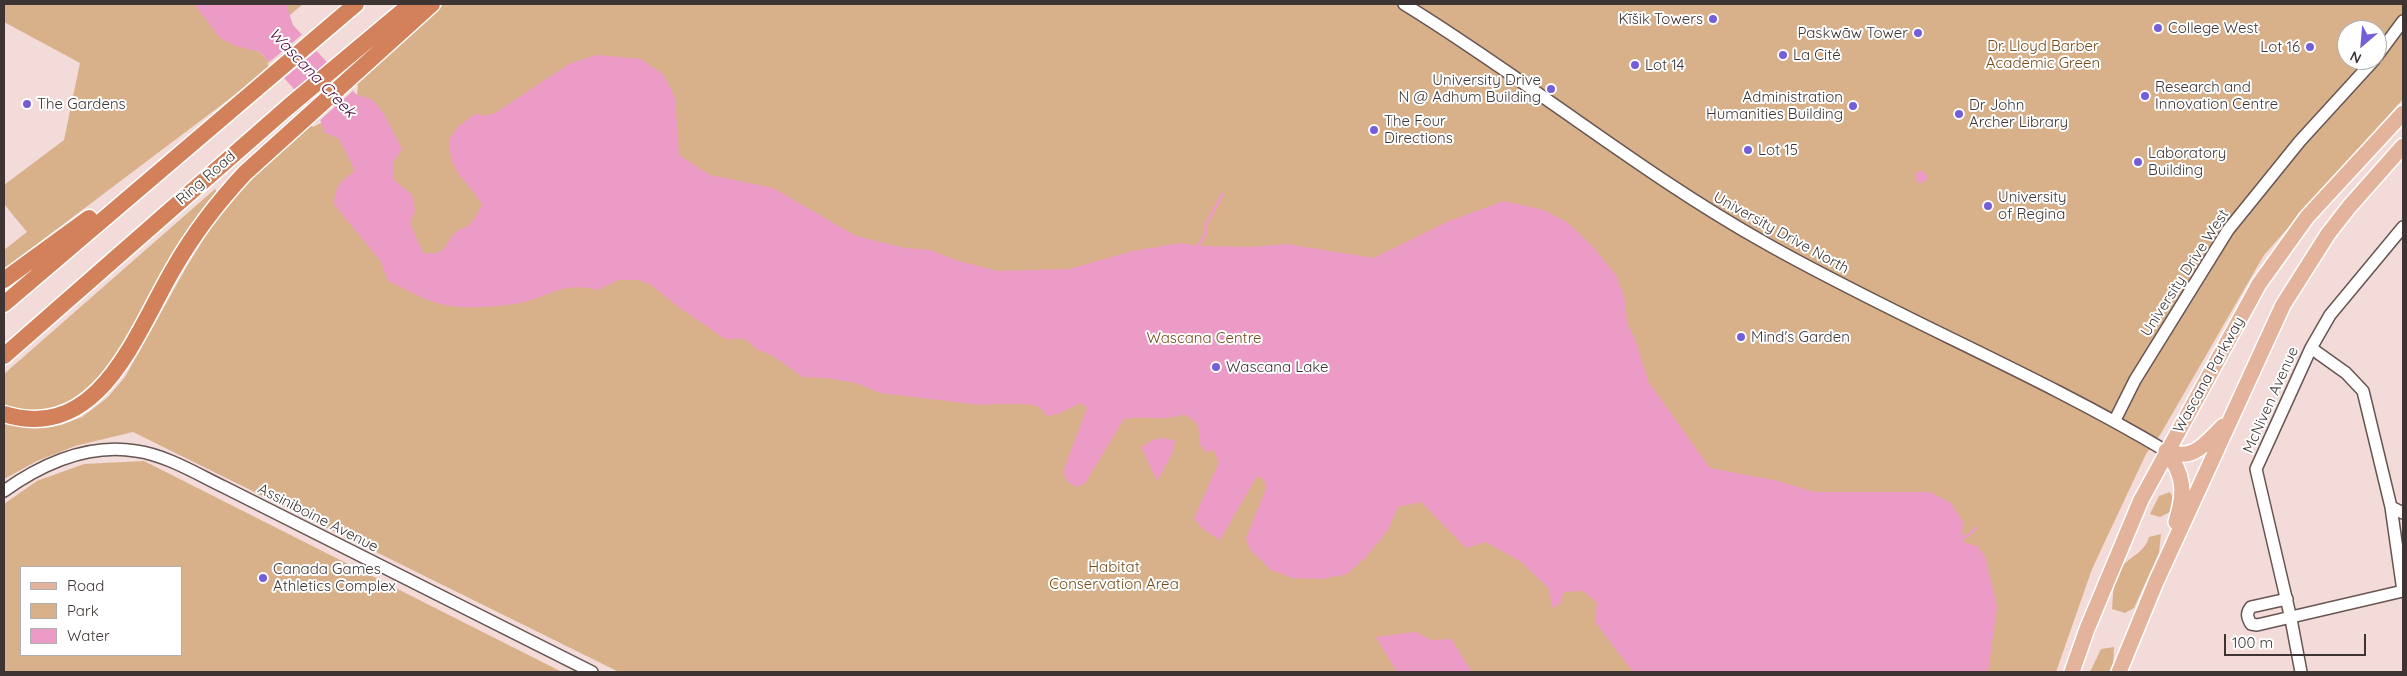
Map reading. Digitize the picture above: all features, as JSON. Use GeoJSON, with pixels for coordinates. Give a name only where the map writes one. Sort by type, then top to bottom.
{"type":"FeatureCollection","features":[{"type":"Feature","properties":{"kind":"highway"},"geometry":{"type":"LineString","coordinates":[[4,304],[356,4]]}},
{"type":"Feature","properties":{"kind":"highway","name":"Ring Road"},"geometry":{"type":"LineString","coordinates":[[4,356],[288,107],[411,4]]}},
{"type":"Feature","properties":{"kind":"highway"},"geometry":{"type":"LineString","coordinates":[[4,414],[28,419],[55,417],[78,407],[101,388],[125,356],[175,267],[206,218],[245,173],[432,4]]}},
{"type":"Feature","properties":{"kind":"highway"},"geometry":{"type":"LineString","coordinates":[[4,280],[196,140]]}},
{"type":"Feature","properties":{"kind":"main road","name":"Wascana Parkway"},"geometry":{"type":"LineString","coordinates":[[2072,672],[2114,561],[2140,500],[2259,284],[2307,217],[2403,113]]}},
{"type":"Feature","properties":{"kind":"main road"},"geometry":{"type":"LineString","coordinates":[[2120,672],[2156,582],[2282,305],[2307,264],[2349,207],[2403,146]]}},
{"type":"Feature","properties":{"kind":"main road"},"geometry":{"type":"LineString","coordinates":[[2166,451],[2176,455],[2187,455],[2202,447],[2229,420]]}},
{"type":"Feature","properties":{"kind":"main road"},"geometry":{"type":"LineString","coordinates":[[2156,582],[2183,494],[2181,477],[2175,462],[2166,451]]}},
{"type":"Feature","properties":{"kind":"street","name":"University Drive North"},"geometry":{"type":"LineString","coordinates":[[1404,4],[1452,33],[1672,188],[1768,245],[1882,305],[2115,420],[2166,451]]}},
{"type":"Feature","properties":{"kind":"street"},"geometry":{"type":"LineString","coordinates":[[2387,43],[2403,21]]}},
{"type":"Feature","properties":{"kind":"street","name":"University Drive West"},"geometry":{"type":"LineString","coordinates":[[2115,420],[2135,380],[2228,230],[2300,141],[2365,70]]}},
{"type":"Feature","properties":{"kind":"street","name":"McNiven Avenue"},"geometry":{"type":"LineString","coordinates":[[2301,672],[2291,618],[2256,469],[2311,348],[2330,315],[2403,227]]}},
{"type":"Feature","properties":{"kind":"street"},"geometry":{"type":"LineString","coordinates":[[2286,600],[2251,607],[2247,611],[2247,618],[2251,624],[2257,625],[2403,591],[2391,507],[2363,391],[2346,373],[2311,348]]}},
{"type":"Feature","properties":{"kind":"street","name":"Assiniboine Avenue"},"geometry":{"type":"LineString","coordinates":[[4,491],[31,472],[75,454],[136,451],[163,459],[242,496],[592,672]]}},
{"type":"Feature","properties":{"kind":"street"},"geometry":{"type":"LineString","coordinates":[[2391,507],[2403,513]]}},
{"type":"Feature","properties":{"kind":"green space"},"geometry":{"type":"Polygon","coordinates":[[[4,4],[303,4],[250,49],[260,52],[273,66],[4,269],[4,250],[27,232],[4,204],[4,185],[64,140],[80,63],[4,22],[4,4]]]}},
{"type":"Feature","properties":{"kind":"green space","name":"Wascana Centre"},"geometry":{"type":"Polygon","coordinates":[[[444,4],[2403,4],[2403,99],[2264,255],[2160,435],[2146,454],[2092,569],[2056,672],[619,672],[133,432],[75,446],[37,461],[4,479],[4,422],[35,428],[61,425],[82,417],[107,398],[125,377],[187,266],[227,202],[308,122],[313,127],[321,123],[357,95],[358,86],[354,82],[444,4]]]}},
{"type":"Feature","properties":{"kind":"green space"},"geometry":{"type":"Polygon","coordinates":[[[215,189],[220,196],[118,356],[83,398],[43,414],[4,407],[4,374],[215,189]]]}},
{"type":"Feature","properties":{"kind":"green space"},"geometry":{"type":"Polygon","coordinates":[[[144,461],[562,672],[4,672],[4,504],[37,481],[84,464],[144,461]]]}},
{"type":"Feature","properties":{"kind":"green space"},"geometry":{"type":"Polygon","coordinates":[[[2170,492],[2175,501],[2174,510],[2160,517],[2150,514],[2159,496],[2170,492]]]}},
{"type":"Feature","properties":{"kind":"green space"},"geometry":{"type":"Polygon","coordinates":[[[2161,534],[2159,553],[2134,608],[2125,613],[2112,609],[2115,583],[2120,569],[2144,547],[2149,537],[2161,534]]]}},
{"type":"Feature","properties":{"kind":"green space"},"geometry":{"type":"Polygon","coordinates":[[[2114,647],[2113,665],[2109,672],[2090,672],[2101,649],[2114,647]]]}},
{"type":"Feature","properties":{"kind":"water","name":"Wascana Lake"},"geometry":{"type":"Polygon","coordinates":[[[194,4],[286,4],[293,25],[357,95],[373,100],[384,114],[402,149],[394,161],[393,179],[412,195],[415,210],[410,223],[423,253],[437,253],[441,251],[456,232],[471,223],[482,205],[459,175],[452,161],[449,139],[459,126],[475,114],[486,116],[495,113],[569,64],[596,55],[641,59],[664,75],[675,98],[679,155],[710,175],[773,188],[856,236],[905,248],[930,250],[958,261],[998,271],[1069,269],[1133,251],[1181,243],[1198,246],[1251,247],[1286,244],[1374,258],[1449,221],[1504,201],[1544,210],[1567,222],[1592,246],[1616,275],[1625,300],[1627,324],[1634,337],[1649,383],[1710,468],[1778,481],[1815,492],[1930,492],[1951,503],[1963,522],[1962,538],[1965,543],[1977,546],[1985,556],[1997,607],[1988,672],[1633,672],[1595,622],[1597,603],[1583,591],[1564,592],[1560,604],[1552,608],[1549,589],[1521,562],[1486,542],[1466,548],[1421,502],[1398,507],[1388,530],[1365,558],[1347,574],[1322,579],[1292,578],[1271,570],[1250,550],[1246,538],[1266,488],[1264,480],[1257,476],[1220,540],[1204,530],[1194,519],[1219,462],[1213,449],[1207,453],[1200,445],[1198,424],[1184,414],[1170,418],[1124,419],[1085,483],[1077,487],[1068,482],[1063,472],[1087,408],[1081,403],[1058,414],[1047,416],[1039,408],[1032,405],[981,405],[880,393],[856,383],[826,378],[803,377],[773,356],[756,349],[745,339],[725,339],[677,306],[650,284],[637,280],[618,280],[598,290],[574,287],[554,291],[526,302],[495,306],[455,307],[431,301],[388,281],[381,262],[334,204],[340,184],[355,171],[339,139],[324,132],[319,116],[260,52],[236,46],[220,38],[194,4]]]}},
{"type":"Feature","properties":{"kind":"water"},"geometry":{"type":"Polygon","coordinates":[[[1919,171],[1923,171],[1927,177],[1923,183],[1919,183],[1915,179],[1915,175],[1919,171]]]}},
{"type":"Feature","properties":{"kind":"water"},"geometry":{"type":"Polygon","coordinates":[[[1165,438],[1175,441],[1172,454],[1157,481],[1141,447],[1155,439],[1165,438]]]}},
{"type":"Feature","properties":{"kind":"water"},"geometry":{"type":"Polygon","coordinates":[[[1415,632],[1431,640],[1451,639],[1472,672],[1397,672],[1376,637],[1415,632]]]}},
{"type":"Feature","properties":{"kind":"pier"},"geometry":{"type":"Polygon","coordinates":[[[304,33],[319,49],[282,80],[267,64],[304,33]]]}},
{"type":"Feature","properties":{"kind":"pier"},"geometry":{"type":"Polygon","coordinates":[[[343,75],[355,89],[318,122],[317,117],[343,75]]]}},
{"type":"Feature","properties":{"kind":"waterway"},"geometry":{"type":"LineString","coordinates":[[1198,246],[1206,233],[1206,224],[1223,194]]}},
{"type":"Feature","properties":{"kind":"waterway"},"geometry":{"type":"LineString","coordinates":[[1961,538],[1969,535],[1976,528]]}},
{"type":"Feature","properties":{"kind":"place","name":"Kīšik Towers"},"geometry":{"type":"Point","coordinates":[1713,19]}},
{"type":"Feature","properties":{"kind":"place","name":"College West"},"geometry":{"type":"Point","coordinates":[2158,28]}},
{"type":"Feature","properties":{"kind":"place","name":"Paskwāw Tower"},"geometry":{"type":"Point","coordinates":[1918,33]}},
{"type":"Feature","properties":{"kind":"place","name":"Lot 16"},"geometry":{"type":"Point","coordinates":[2310,47]}},
{"type":"Feature","properties":{"kind":"place","name":"La Cité"},"geometry":{"type":"Point","coordinates":[1783,55]}},
{"type":"Feature","properties":{"kind":"place","name":"Lot 14"},"geometry":{"type":"Point","coordinates":[1635,65]}},
{"type":"Feature","properties":{"kind":"place","name":"University Drive N @ Adhum Building"},"geometry":{"type":"Point","coordinates":[1551,89]}},
{"type":"Feature","properties":{"kind":"place","name":"Research and Innovation Centre"},"geometry":{"type":"Point","coordinates":[2145,96]}},
{"type":"Feature","properties":{"kind":"place","name":"The Gardens"},"geometry":{"type":"Point","coordinates":[27,104]}},
{"type":"Feature","properties":{"kind":"place","name":"Administration Humanities Building"},"geometry":{"type":"Point","coordinates":[1853,106]}},
{"type":"Feature","properties":{"kind":"place","name":"Dr John Archer Library"},"geometry":{"type":"Point","coordinates":[1959,114]}},
{"type":"Feature","properties":{"kind":"place","name":"The Four Directions"},"geometry":{"type":"Point","coordinates":[1374,130]}},
{"type":"Feature","properties":{"kind":"place","name":"Lot 15"},"geometry":{"type":"Point","coordinates":[1748,150]}},
{"type":"Feature","properties":{"kind":"place","name":"Laboratory Building"},"geometry":{"type":"Point","coordinates":[2138,162]}},
{"type":"Feature","properties":{"kind":"place","name":"University of Regina"},"geometry":{"type":"Point","coordinates":[1988,206]}},
{"type":"Feature","properties":{"kind":"place","name":"Mind's Garden"},"geometry":{"type":"Point","coordinates":[1741,337]}},
{"type":"Feature","properties":{"kind":"place","name":"Wascana Lake"},"geometry":{"type":"Point","coordinates":[1216,367]}},
{"type":"Feature","properties":{"kind":"place","name":"Canada Games Athletics Complex"},"geometry":{"type":"Point","coordinates":[263,578]}},
{"type":"Feature","properties":{"kind":"park label","name":"Dr. Lloyd Barber Academic Green"},"geometry":{"type":"Point","coordinates":[2043,54]}},
{"type":"Feature","properties":{"kind":"park label","name":"Habitat Conservation Area"},"geometry":{"type":"Point","coordinates":[1114,576]}},
{"type":"Feature","properties":{"kind":"water label","name":"Wascana Creek"},"geometry":{"type":"Point","coordinates":[312,73]}}]}
